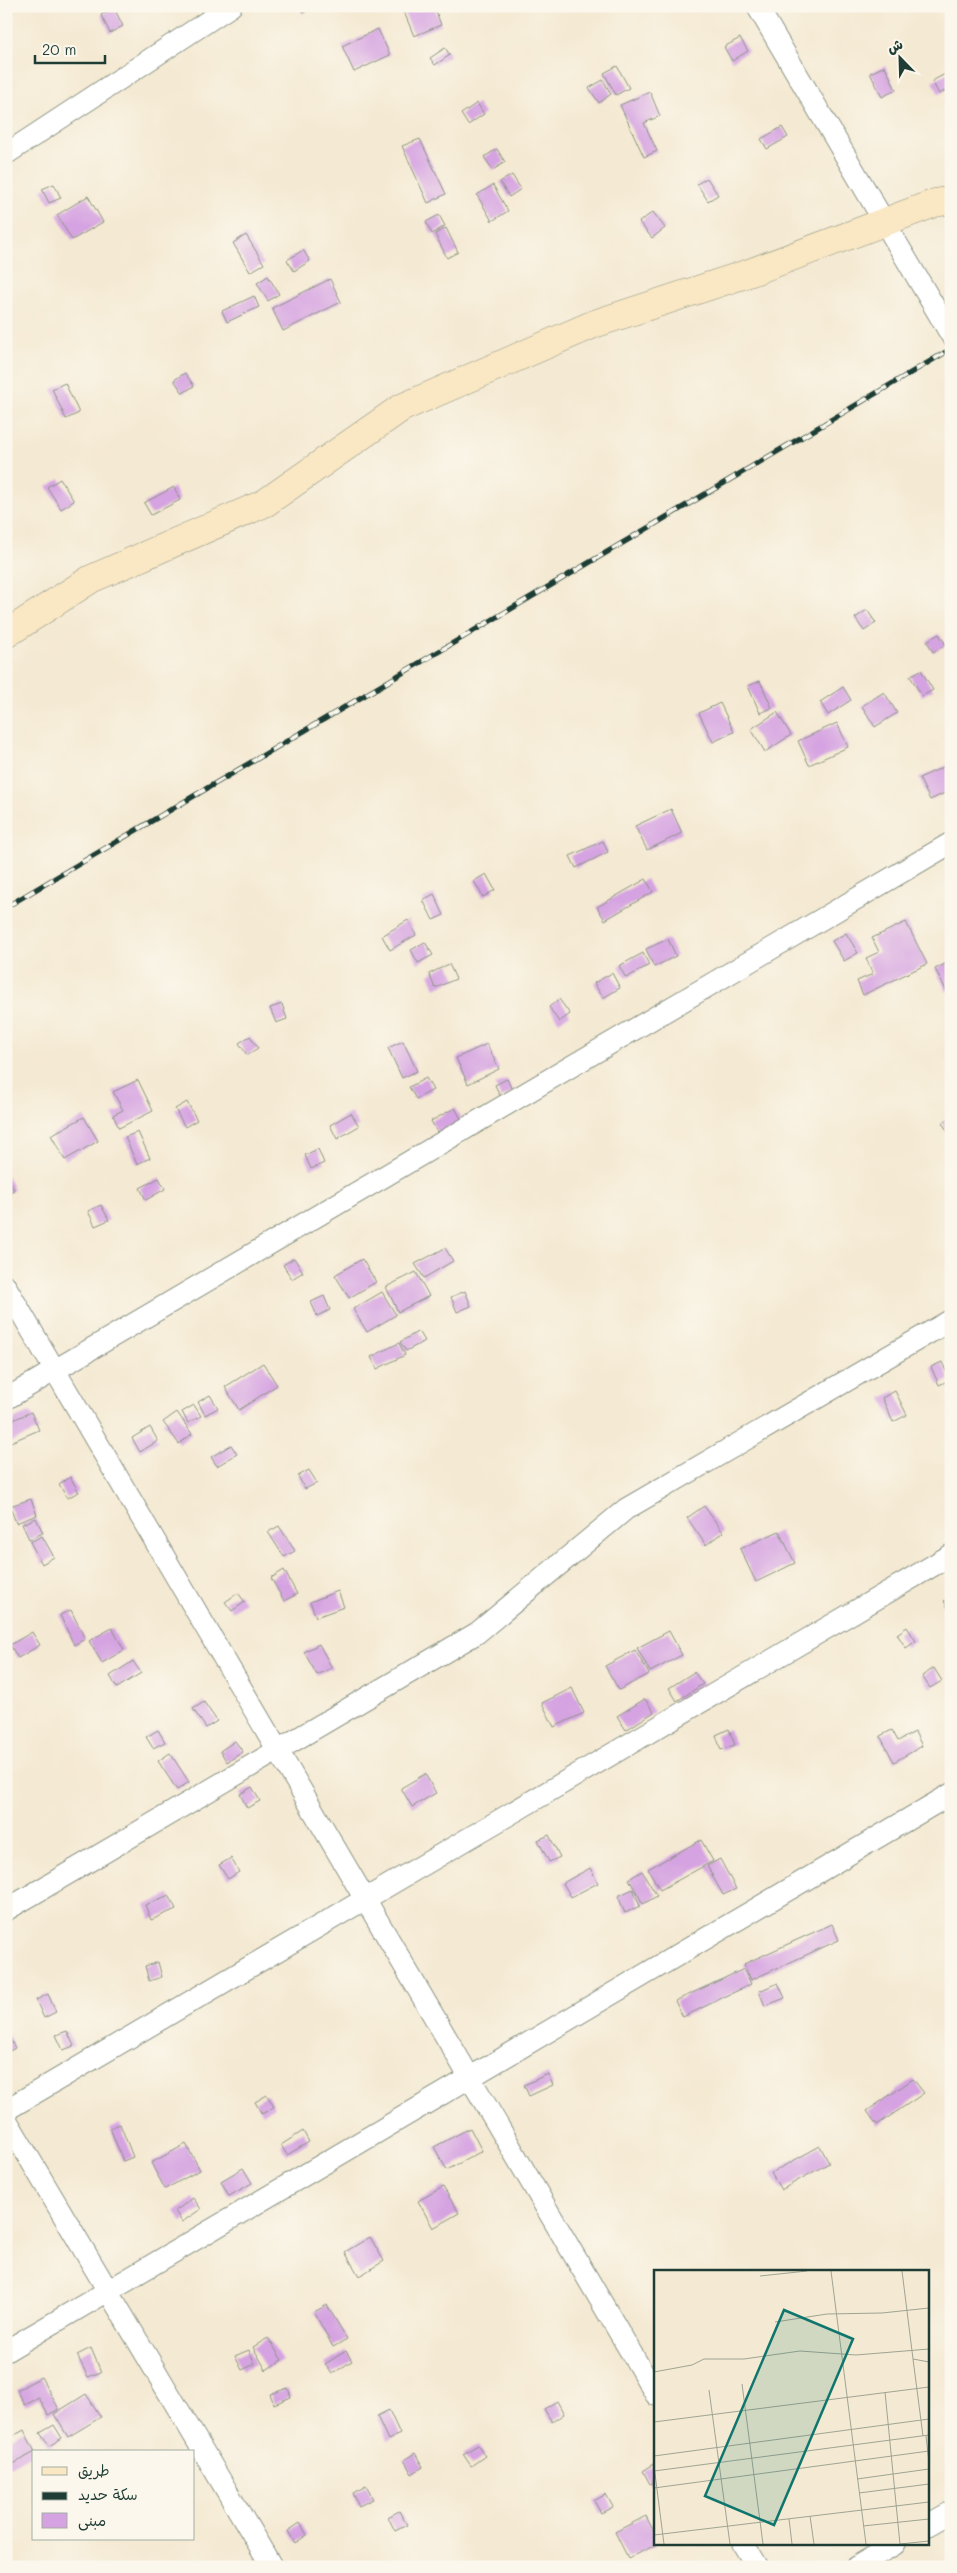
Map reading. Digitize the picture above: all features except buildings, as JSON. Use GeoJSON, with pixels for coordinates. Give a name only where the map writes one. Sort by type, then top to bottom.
{"type":"FeatureCollection","features":[{"type":"Feature","properties":{"kind":"street"},"geometry":{"type":"LineString","coordinates":[[6,154],[231,6]]}},
{"type":"Feature","properties":{"kind":"street"},"geometry":{"type":"LineString","coordinates":[[757,6],[951,335]]}},
{"type":"Feature","properties":{"kind":"street"},"geometry":{"type":"LineString","coordinates":[[6,634],[91,579],[265,503],[401,408],[594,324],[749,273],[885,222],[951,200]]}},
{"type":"Feature","properties":{"kind":"street"},"geometry":{"type":"LineString","coordinates":[[6,1399],[951,843]]}},
{"type":"Feature","properties":{"kind":"street"},"geometry":{"type":"LineString","coordinates":[[6,1287],[654,2392]]}},
{"type":"Feature","properties":{"kind":"street"},"geometry":{"type":"LineString","coordinates":[[6,1910],[477,1633],[626,1509],[951,1320]]}},
{"type":"Feature","properties":{"kind":"street"},"geometry":{"type":"LineString","coordinates":[[6,2110],[951,1555]]}},
{"type":"Feature","properties":{"kind":"street"},"geometry":{"type":"LineString","coordinates":[[6,2351],[951,1794]]}},
{"type":"Feature","properties":{"kind":"street"},"geometry":{"type":"LineString","coordinates":[[6,2119],[272,2567]]}},
{"type":"Feature","properties":{"kind":"street"},"geometry":{"type":"LineString","coordinates":[[930,2524],[951,2512]]}},
{"type":"Feature","properties":{"kind":"street"},"geometry":{"type":"LineString","coordinates":[[744,2546],[757,2567]]}},
{"type":"Feature","properties":{"kind":"street"},"geometry":{"type":"LineString","coordinates":[[856,2567],[892,2546]]}},
{"type":"Feature","properties":{"kind":"railway"},"geometry":{"type":"LineString","coordinates":[[6,907],[951,349]]}}]}
